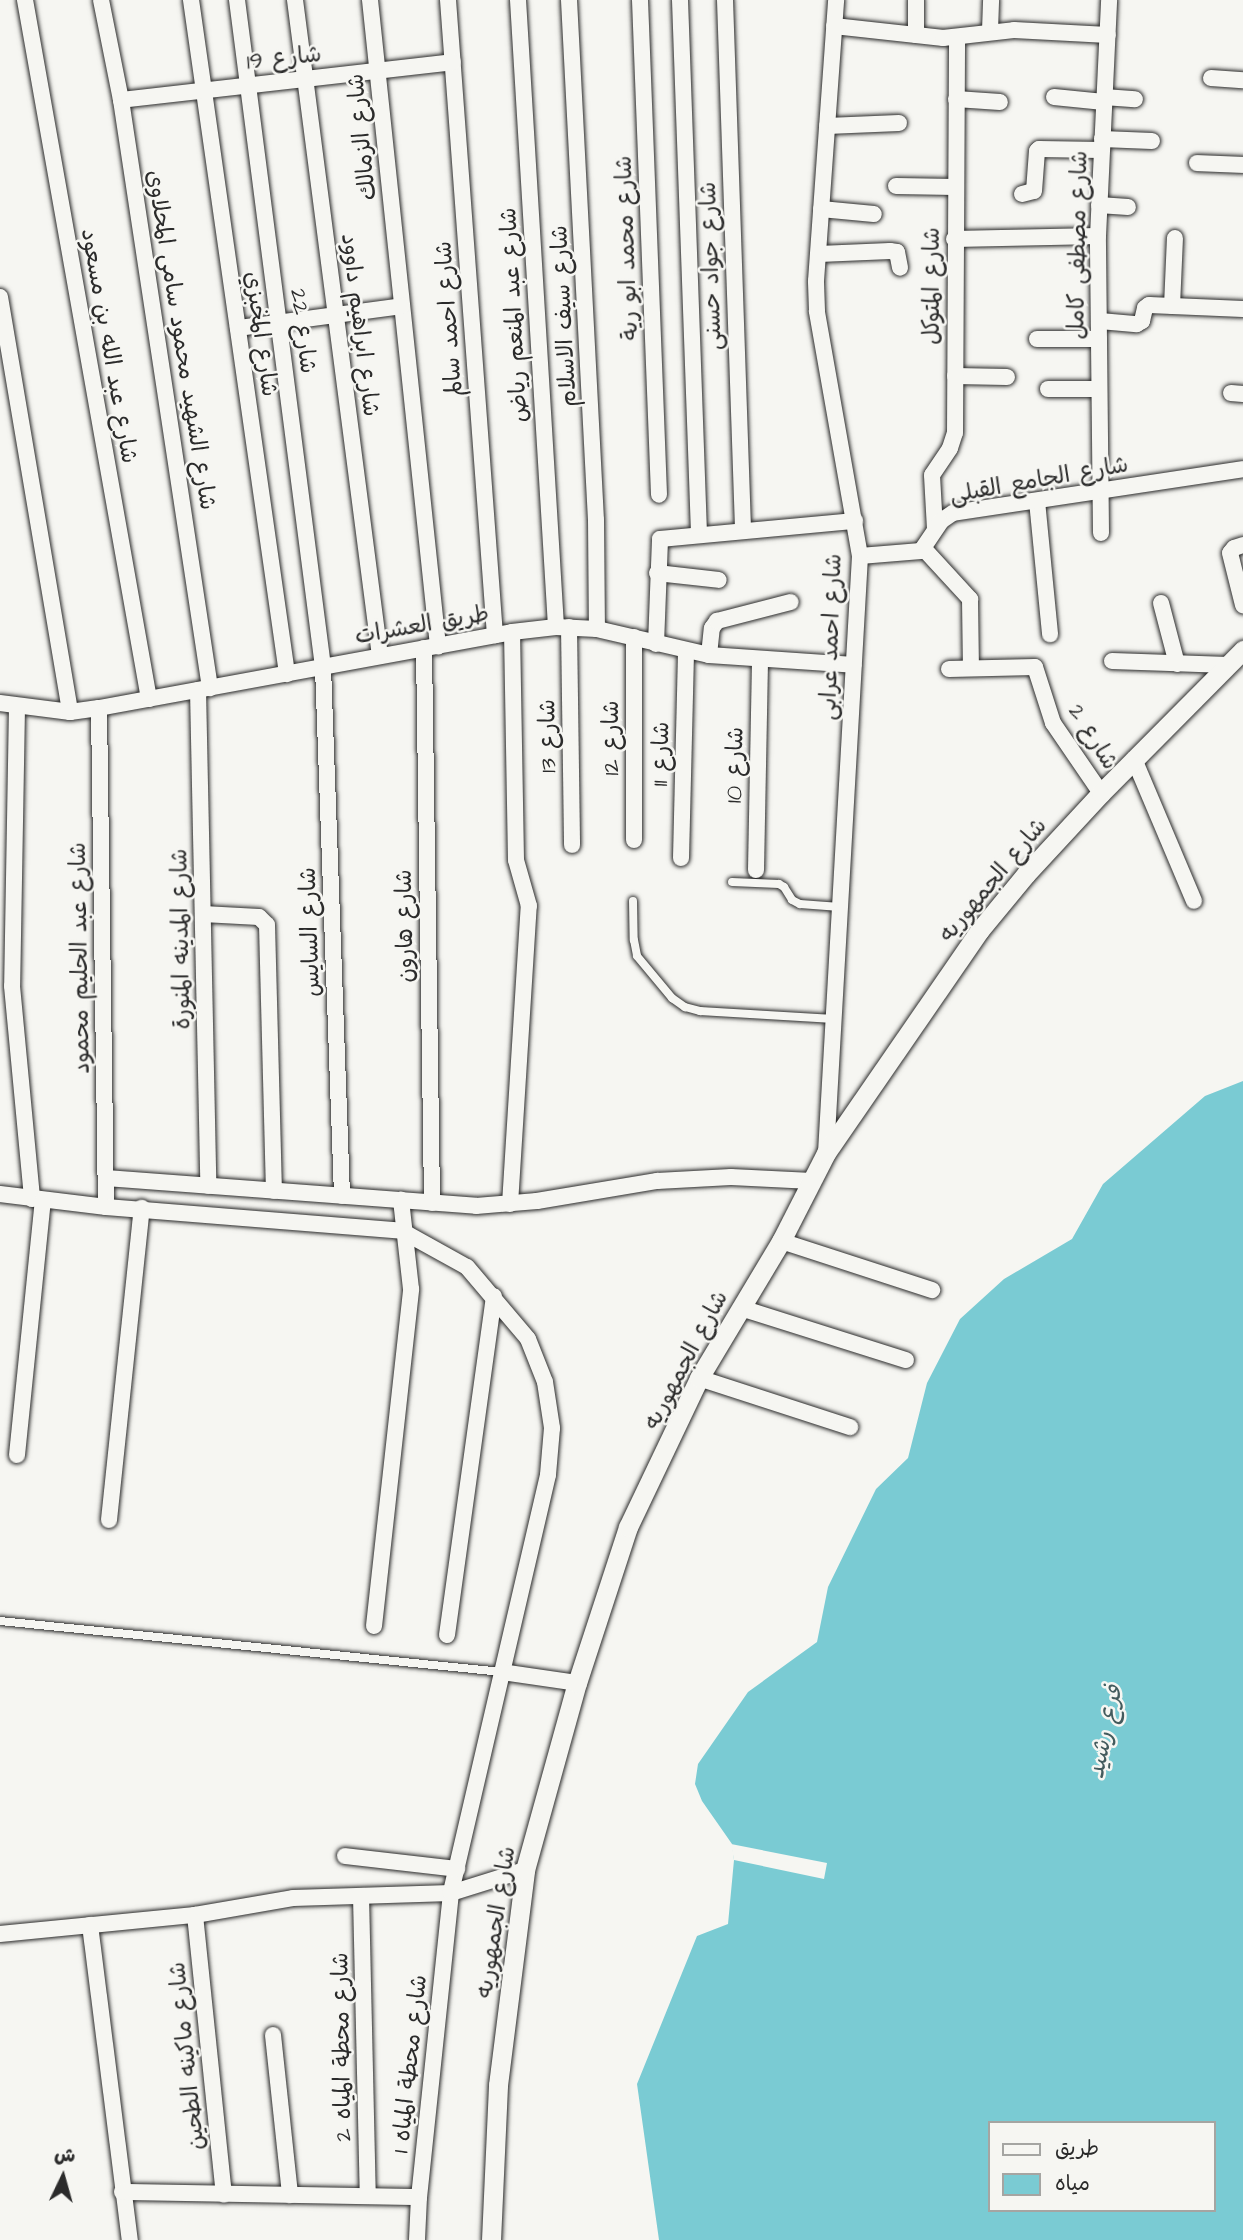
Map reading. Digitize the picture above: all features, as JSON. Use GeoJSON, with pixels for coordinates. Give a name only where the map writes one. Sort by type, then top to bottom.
{"type":"FeatureCollection","features":[{"type":"Feature","properties":{"kind":"street","name":"شارع عبد الله بن مسعود"},"geometry":{"type":"LineString","coordinates":[[25,0],[149,699]]}},
{"type":"Feature","properties":{"kind":"street","name":"شارع الشهيد محمود سامى المحلاوى"},"geometry":{"type":"LineString","coordinates":[[101,0],[121,100],[204,689]]}},
{"type":"Feature","properties":{"kind":"street","name":"شارع المخبزي"},"geometry":{"type":"LineString","coordinates":[[191,0],[287,674]]}},
{"type":"Feature","properties":{"kind":"street","name":"شارع 22"},"geometry":{"type":"LineString","coordinates":[[237,0],[323,667]]}},
{"type":"Feature","properties":{"kind":"street","name":"شارع ابراهيم داوود"},"geometry":{"type":"LineString","coordinates":[[295,0],[380,656]]}},
{"type":"Feature","properties":{"kind":"street","name":"شارع الزمالك"},"geometry":{"type":"LineString","coordinates":[[370,0],[402,306],[431,647]]}},
{"type":"Feature","properties":{"kind":"street","name":"شارع احمد سالم"},"geometry":{"type":"LineString","coordinates":[[448,0],[503,634],[516,860],[529,906],[510,1204]]}},
{"type":"Feature","properties":{"kind":"street","name":"شارع عبد المنعم رياض"},"geometry":{"type":"LineString","coordinates":[[518,0],[562,627]]}},
{"type":"Feature","properties":{"kind":"street","name":"شارع سيف الاسلام"},"geometry":{"type":"LineString","coordinates":[[569,0],[596,506],[597,629]]}},
{"type":"Feature","properties":{"kind":"street","name":"شارع محمد ابو رية"},"geometry":{"type":"LineString","coordinates":[[640,0],[659,495]]}},
{"type":"Feature","properties":{"kind":"street"},"geometry":{"type":"LineString","coordinates":[[680,0],[699,534]]}},
{"type":"Feature","properties":{"kind":"street","name":"شارع جواد حسنى"},"geometry":{"type":"LineString","coordinates":[[725,0],[743,530]]}},
{"type":"Feature","properties":{"kind":"street","name":"شارع احمد عرابى"},"geometry":{"type":"LineString","coordinates":[[826,1153],[860,556],[817,311],[821,209],[836,0]]}},
{"type":"Feature","properties":{"kind":"street"},"geometry":{"type":"LineString","coordinates":[[916,0],[916,35]]}},
{"type":"Feature","properties":{"kind":"street"},"geometry":{"type":"LineString","coordinates":[[990,31],[991,0]]}},
{"type":"Feature","properties":{"kind":"street","name":"شارع مصطفى كامل"},"geometry":{"type":"LineString","coordinates":[[1101,534],[1098,236],[1109,0]]}},
{"type":"Feature","properties":{"kind":"street"},"geometry":{"type":"LineString","coordinates":[[834,26],[957,37],[990,31],[1108,35]]}},
{"type":"Feature","properties":{"kind":"street","name":"شارع المتوكل"},"geometry":{"type":"LineString","coordinates":[[935,529],[932,475],[950,448],[955,433],[957,37]]}},
{"type":"Feature","properties":{"kind":"street","name":"شارع 19"},"geometry":{"type":"LineString","coordinates":[[121,100],[453,62]]}},
{"type":"Feature","properties":{"kind":"street"},"geometry":{"type":"LineString","coordinates":[[1211,78],[1243,80]]}},
{"type":"Feature","properties":{"kind":"street"},"geometry":{"type":"LineString","coordinates":[[1054,97],[1135,99]]}},
{"type":"Feature","properties":{"kind":"street"},"geometry":{"type":"LineString","coordinates":[[956,99],[1000,102]]}},
{"type":"Feature","properties":{"kind":"street"},"geometry":{"type":"LineString","coordinates":[[827,126],[899,123]]}},
{"type":"Feature","properties":{"kind":"street"},"geometry":{"type":"LineString","coordinates":[[1022,194],[1034,191],[1037,152],[1040,149],[1152,141]]}},
{"type":"Feature","properties":{"kind":"street"},"geometry":{"type":"LineString","coordinates":[[1196,163],[1243,165]]}},
{"type":"Feature","properties":{"kind":"street"},"geometry":{"type":"LineString","coordinates":[[896,186],[955,187]]}},
{"type":"Feature","properties":{"kind":"street"},"geometry":{"type":"LineString","coordinates":[[1099,205],[1128,207]]}},
{"type":"Feature","properties":{"kind":"street"},"geometry":{"type":"LineString","coordinates":[[821,209],[874,214]]}},
{"type":"Feature","properties":{"kind":"street"},"geometry":{"type":"LineString","coordinates":[[954,239],[1098,236]]}},
{"type":"Feature","properties":{"kind":"street"},"geometry":{"type":"LineString","coordinates":[[1172,306],[1175,238]]}},
{"type":"Feature","properties":{"kind":"street"},"geometry":{"type":"LineString","coordinates":[[819,254],[897,252],[900,268]]}},
{"type":"Feature","properties":{"kind":"street"},"geometry":{"type":"LineString","coordinates":[[0,297],[70,712]]}},
{"type":"Feature","properties":{"kind":"street"},"geometry":{"type":"LineString","coordinates":[[238,328],[402,306]]}},
{"type":"Feature","properties":{"kind":"street"},"geometry":{"type":"LineString","coordinates":[[1100,321],[1137,324],[1143,319],[1146,306],[1243,309]]}},
{"type":"Feature","properties":{"kind":"street"},"geometry":{"type":"LineString","coordinates":[[1037,339],[1100,339]]}},
{"type":"Feature","properties":{"kind":"street"},"geometry":{"type":"LineString","coordinates":[[955,376],[1007,377]]}},
{"type":"Feature","properties":{"kind":"street"},"geometry":{"type":"LineString","coordinates":[[1048,389],[1099,389]]}},
{"type":"Feature","properties":{"kind":"street","name":"شارع الجامع القبلى"},"geometry":{"type":"LineString","coordinates":[[925,550],[935,529],[953,513],[1243,469]]}},
{"type":"Feature","properties":{"kind":"street"},"geometry":{"type":"LineString","coordinates":[[1037,501],[1051,634]]}},
{"type":"Feature","properties":{"kind":"street"},"geometry":{"type":"LineString","coordinates":[[656,644],[660,539],[855,521]]}},
{"type":"Feature","properties":{"kind":"street"},"geometry":{"type":"LineString","coordinates":[[1243,545],[1234,548],[1230,554],[1243,605]]}},
{"type":"Feature","properties":{"kind":"street"},"geometry":{"type":"LineString","coordinates":[[860,556],[925,550],[970,599],[971,668]]}},
{"type":"Feature","properties":{"kind":"street"},"geometry":{"type":"LineString","coordinates":[[657,573],[719,580]]}},
{"type":"Feature","properties":{"kind":"street"},"geometry":{"type":"LineString","coordinates":[[709,655],[712,628],[717,621],[791,601]]}},
{"type":"Feature","properties":{"kind":"street"},"geometry":{"type":"LineString","coordinates":[[1161,603],[1177,664]]}},
{"type":"Feature","properties":{"kind":"street","name":"طريق العشرات"},"geometry":{"type":"LineString","coordinates":[[0,703],[70,712],[503,634],[562,627],[597,629],[709,655],[760,661],[853,665]]}},
{"type":"Feature","properties":{"kind":"street","name":"شارع 13"},"geometry":{"type":"LineString","coordinates":[[562,627],[572,845]]}},
{"type":"Feature","properties":{"kind":"street","name":"شارع 12"},"geometry":{"type":"LineString","coordinates":[[634,637],[634,840]]}},
{"type":"Feature","properties":{"kind":"street","name":"شارع هارون"},"geometry":{"type":"LineString","coordinates":[[431,647],[432,1203]]}},
{"type":"Feature","properties":{"kind":"street","name":"شارع الجمهوريه"},"geometry":{"type":"LineString","coordinates":[[491,2240],[498,2085],[525,1870],[577,1683],[628,1527],[699,1378],[781,1241],[826,1153],[979,931],[1026,874],[1101,793],[1243,650]]}},
{"type":"Feature","properties":{"kind":"street","name":"شارع 11"},"geometry":{"type":"LineString","coordinates":[[681,858],[686,651]]}},
{"type":"Feature","properties":{"kind":"street","name":"شارع 10"},"geometry":{"type":"LineString","coordinates":[[756,870],[760,661]]}},
{"type":"Feature","properties":{"kind":"street"},"geometry":{"type":"LineString","coordinates":[[1112,662],[1228,665]]}},
{"type":"Feature","properties":{"kind":"street","name":"شارع السايس"},"geometry":{"type":"LineString","coordinates":[[323,667],[342,1196]]}},
{"type":"Feature","properties":{"kind":"street","name":"شارع 2"},"geometry":{"type":"LineString","coordinates":[[949,669],[1035,667],[1053,723],[1101,793]]}},
{"type":"Feature","properties":{"kind":"street","name":"شارع المدينه المنورة"},"geometry":{"type":"LineString","coordinates":[[204,689],[203,914],[208,1186]]}},
{"type":"Feature","properties":{"kind":"street"},"geometry":{"type":"LineString","coordinates":[[17,706],[12,986],[38,1199],[17,1455]]}},
{"type":"Feature","properties":{"kind":"street","name":"شارع عبد الحليم محمود"},"geometry":{"type":"LineString","coordinates":[[99,708],[106,1207]]}},
{"type":"Feature","properties":{"kind":"street"},"geometry":{"type":"LineString","coordinates":[[1134,759],[1194,901]]}},
{"type":"Feature","properties":{"kind":"street"},"geometry":{"type":"LineString","coordinates":[[203,914],[259,917],[267,925],[274,1191]]}},
{"type":"Feature","properties":{"kind":"street"},"geometry":{"type":"LineString","coordinates":[[106,1178],[476,1206],[510,1204],[657,1181],[730,1177],[811,1181]]}},
{"type":"Feature","properties":{"kind":"street"},"geometry":{"type":"LineString","coordinates":[[0,1194],[106,1207],[402,1231]]}},
{"type":"Feature","properties":{"kind":"street"},"geometry":{"type":"LineString","coordinates":[[374,1626],[411,1289],[402,1231],[401,1200]]}},
{"type":"Feature","properties":{"kind":"street"},"geometry":{"type":"LineString","coordinates":[[109,1520],[142,1209]]}},
{"type":"Feature","properties":{"kind":"street","name":"شارع محطة المياه 1"},"geometry":{"type":"LineString","coordinates":[[402,1231],[467,1267],[528,1339],[545,1382],[552,1428],[548,1475],[451,1893],[419,2197],[417,2240]]}},
{"type":"Feature","properties":{"kind":"street"},"geometry":{"type":"LineString","coordinates":[[781,1241],[932,1290]]}},
{"type":"Feature","properties":{"kind":"street"},"geometry":{"type":"LineString","coordinates":[[447,1635],[494,1296]]}},
{"type":"Feature","properties":{"kind":"street"},"geometry":{"type":"LineString","coordinates":[[741,1308],[906,1360]]}},
{"type":"Feature","properties":{"kind":"street"},"geometry":{"type":"LineString","coordinates":[[699,1378],[850,1427]]}},
{"type":"Feature","properties":{"kind":"street"},"geometry":{"type":"LineString","coordinates":[[502,1672],[577,1683]]}},
{"type":"Feature","properties":{"kind":"street"},"geometry":{"type":"LineString","coordinates":[[345,1856],[457,1869]]}},
{"type":"Feature","properties":{"kind":"street"},"geometry":{"type":"LineString","coordinates":[[0,1934],[195,1914],[293,1898],[451,1893],[525,1870]]}},
{"type":"Feature","properties":{"kind":"street","name":"شارع محطة المياه 2"},"geometry":{"type":"LineString","coordinates":[[361,1896],[368,2196]]}},
{"type":"Feature","properties":{"kind":"street","name":"شارع ماكينه الطحين"},"geometry":{"type":"LineString","coordinates":[[195,1914],[224,2194]]}},
{"type":"Feature","properties":{"kind":"street"},"geometry":{"type":"LineString","coordinates":[[90,1925],[130,2240]]}},
{"type":"Feature","properties":{"kind":"street"},"geometry":{"type":"LineString","coordinates":[[273,2035],[290,2195]]}},
{"type":"Feature","properties":{"kind":"street"},"geometry":{"type":"LineString","coordinates":[[122,2192],[419,2197]]}},
{"type":"Feature","properties":{"kind":"lane"},"geometry":{"type":"LineString","coordinates":[[732,881],[779,884],[792,900],[800,904],[840,907]]}},
{"type":"Feature","properties":{"kind":"lane"},"geometry":{"type":"LineString","coordinates":[[633,901],[637,956],[672,998],[685,1007],[700,1011],[834,1019]]}},
{"type":"Feature","properties":{"kind":"lane"},"geometry":{"type":"LineString","coordinates":[[0,1621],[502,1672]]}},
{"type":"Feature","properties":{"kind":"water","name":"فرع رشيد"},"geometry":{"type":"Polygon","coordinates":[[[1243,1081],[1243,2240],[659,2240],[637,2084],[697,1936],[728,1924],[734,1860],[732,1844],[702,1801],[695,1784],[698,1764],[748,1692],[817,1642],[828,1587],[876,1489],[908,1458],[927,1383],[960,1319],[1004,1279],[1072,1239],[1103,1184],[1205,1096],[1243,1081]]]}},
{"type":"Feature","properties":{"kind":"pier"},"geometry":{"type":"Polygon","coordinates":[[[731,1844],[827,1863],[824,1879],[734,1860],[731,1844]]]}}]}
